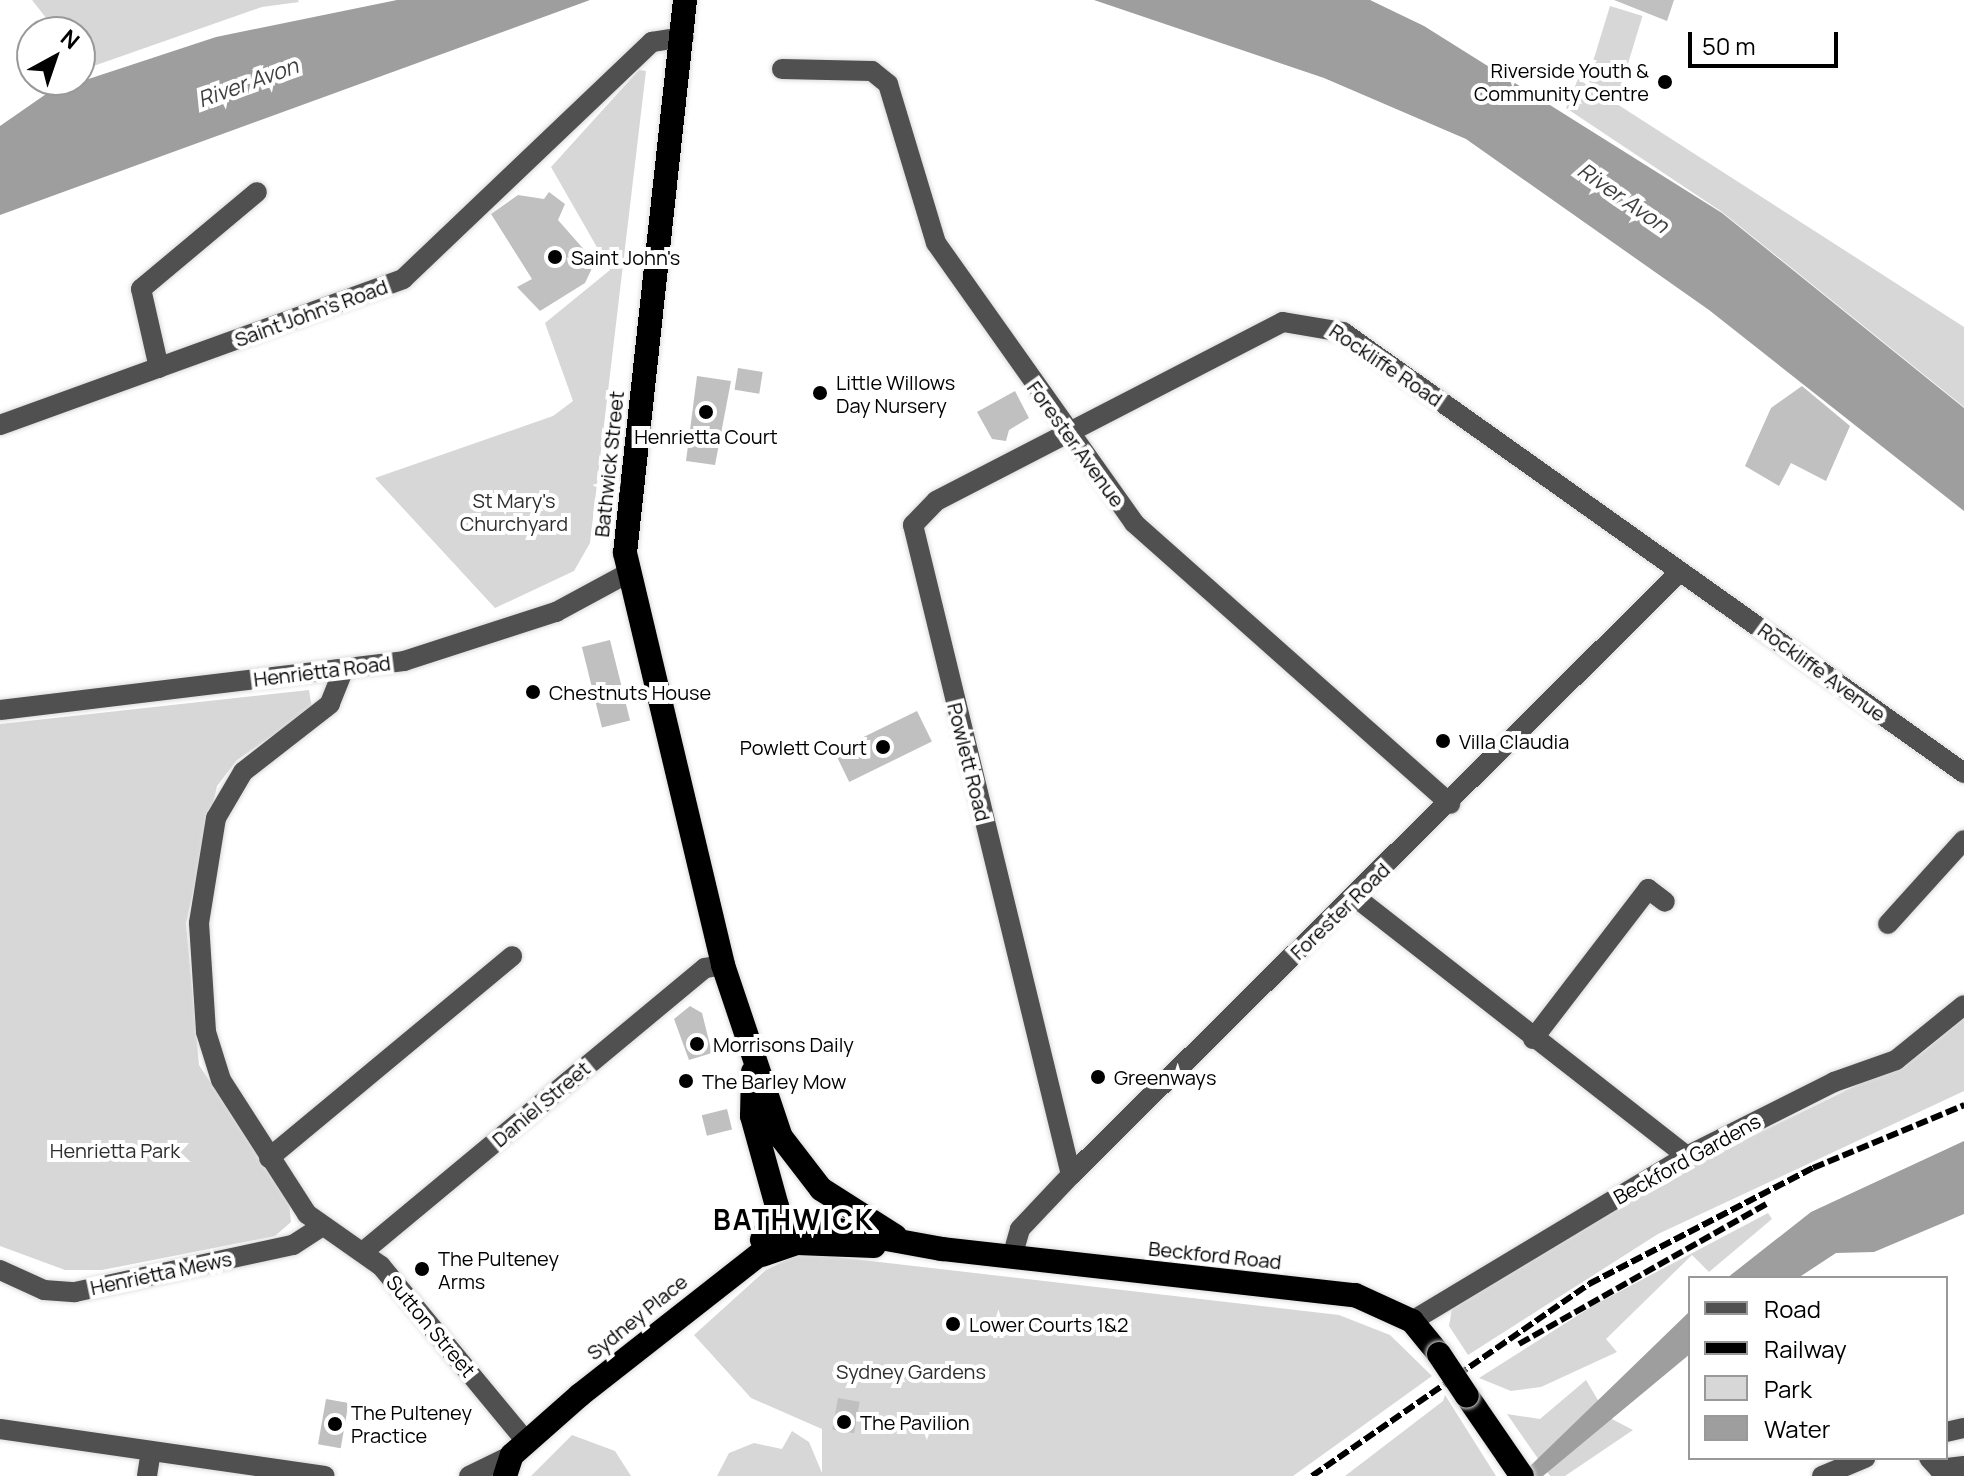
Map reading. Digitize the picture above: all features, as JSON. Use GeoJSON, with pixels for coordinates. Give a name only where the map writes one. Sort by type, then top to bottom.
{"type":"FeatureCollection","features":[{"type":"Feature","properties":{"kind":"highway","name":"Bathwick Street"},"geometry":{"type":"LineString","coordinates":[[685,0],[684,37],[626,506],[628,573],[723,965],[753,1064],[803,1173],[895,1236]]}},
{"type":"Feature","properties":{"kind":"highway","name":"Bathwick Street"},"geometry":{"type":"LineString","coordinates":[[753,1064],[752,1116],[771,1178],[775,1219],[773,1241]]}},
{"type":"Feature","properties":{"kind":"highway"},"geometry":{"type":"LineString","coordinates":[[753,1064],[791,1203],[773,1241]]}},
{"type":"Feature","properties":{"kind":"highway"},"geometry":{"type":"LineString","coordinates":[[771,1178],[791,1203],[820,1223]]}},
{"type":"Feature","properties":{"kind":"highway"},"geometry":{"type":"LineString","coordinates":[[773,1241],[820,1223]]}},
{"type":"Feature","properties":{"kind":"highway","name":"Beckford Road"},"geometry":{"type":"LineString","coordinates":[[820,1223],[895,1236],[942,1249],[1355,1295],[1412,1321],[1439,1354],[1522,1476]]}},
{"type":"Feature","properties":{"kind":"highway"},"geometry":{"type":"LineString","coordinates":[[773,1241],[942,1249]]}},
{"type":"Feature","properties":{"kind":"highway","name":"Sydney Place"},"geometry":{"type":"LineString","coordinates":[[514,1457],[735,1269],[773,1241]]}},
{"type":"Feature","properties":{"kind":"street","name":"Saint John's Road"},"geometry":{"type":"LineString","coordinates":[[0,425],[403,279],[652,42],[684,37]]}},
{"type":"Feature","properties":{"kind":"street","name":"Forester Avenue"},"geometry":{"type":"LineString","coordinates":[[782,69],[872,71],[888,84],[936,243],[1066,434],[1155,545],[1450,804]]}},
{"type":"Feature","properties":{"kind":"street"},"geometry":{"type":"LineString","coordinates":[[159,368],[141,289],[257,192]]}},
{"type":"Feature","properties":{"kind":"street","name":"Rockliffe Road"},"geometry":{"type":"LineString","coordinates":[[1066,434],[1283,322],[1324,323],[1680,572]]}},
{"type":"Feature","properties":{"kind":"street","name":"Powlett Road"},"geometry":{"type":"LineString","coordinates":[[1066,434],[928,505],[913,525],[1071,1175]]}},
{"type":"Feature","properties":{"kind":"street","name":"Rockliffe Avenue"},"geometry":{"type":"LineString","coordinates":[[1680,572],[1964,773]]}},
{"type":"Feature","properties":{"kind":"street","name":"Forester Road"},"geometry":{"type":"LineString","coordinates":[[1012,1257],[1020,1229],[1071,1175],[1450,804],[1680,572]]}},
{"type":"Feature","properties":{"kind":"street","name":"Henrietta Road"},"geometry":{"type":"LineString","coordinates":[[0,710],[343,671],[404,661],[556,612],[628,573]]}},
{"type":"Feature","properties":{"kind":"street"},"geometry":{"type":"LineString","coordinates":[[321,1227],[269,1158],[221,1080],[206,1032],[197,959],[203,893],[216,818],[231,786],[321,714],[343,671]]}},
{"type":"Feature","properties":{"kind":"street"},"geometry":{"type":"LineString","coordinates":[[1888,924],[1964,840]]}},
{"type":"Feature","properties":{"kind":"street"},"geometry":{"type":"LineString","coordinates":[[1533,1039],[1648,889],[1665,902]]}},
{"type":"Feature","properties":{"kind":"street"},"geometry":{"type":"LineString","coordinates":[[1354,896],[1533,1039],[1687,1156]]}},
{"type":"Feature","properties":{"kind":"street"},"geometry":{"type":"LineString","coordinates":[[269,1158],[512,956]]}},
{"type":"Feature","properties":{"kind":"street","name":"Daniel Street"},"geometry":{"type":"LineString","coordinates":[[364,1251],[705,968],[723,965]]}},
{"type":"Feature","properties":{"kind":"street","name":"Beckford Gardens"},"geometry":{"type":"LineString","coordinates":[[1412,1321],[1687,1156],[1834,1082],[1896,1060],[1964,1005]]}},
{"type":"Feature","properties":{"kind":"street","name":"Sutton Street"},"geometry":{"type":"LineString","coordinates":[[321,1227],[364,1251],[514,1457]]}},
{"type":"Feature","properties":{"kind":"street","name":"Henrietta Mews"},"geometry":{"type":"LineString","coordinates":[[0,1270],[44,1290],[75,1292],[293,1245],[321,1227]]}},
{"type":"Feature","properties":{"kind":"street"},"geometry":{"type":"LineString","coordinates":[[0,1429],[325,1476]]}},
{"type":"Feature","properties":{"kind":"street"},"geometry":{"type":"LineString","coordinates":[[147,1476],[151,1451]]}},
{"type":"Feature","properties":{"kind":"street"},"geometry":{"type":"LineString","coordinates":[[469,1476],[514,1457]]}},
{"type":"Feature","properties":{"kind":"street"},"geometry":{"type":"LineString","coordinates":[[1822,1476],[1860,1460]]}},
{"type":"Feature","properties":{"kind":"street"},"geometry":{"type":"LineString","coordinates":[[1931,1460],[1939,1469],[1964,1466]]}},
{"type":"Feature","properties":{"kind":"green space"},"geometry":{"type":"Polygon","coordinates":[[[32,0],[299,2],[262,7],[96,65],[96,16],[44,16],[32,0]]]}},
{"type":"Feature","properties":{"kind":"green space"},"geometry":{"type":"Polygon","coordinates":[[[1610,6],[1643,16],[1619,91],[1587,82],[1610,6]]]}},
{"type":"Feature","properties":{"kind":"green space","name":"St Mary's Churchyard"},"geometry":{"type":"Polygon","coordinates":[[[639,70],[646,71],[590,543],[574,571],[495,608],[375,478],[553,416],[573,401],[545,323],[610,270],[551,167],[639,70]]]}},
{"type":"Feature","properties":{"kind":"green space"},"geometry":{"type":"Polygon","coordinates":[[[1578,79],[1964,327],[1964,407],[1722,212],[1566,108],[1578,79]]]}},
{"type":"Feature","properties":{"kind":"green space","name":"Henrietta Park"},"geometry":{"type":"Polygon","coordinates":[[[309,690],[312,708],[237,760],[217,786],[186,923],[199,1065],[289,1202],[291,1222],[275,1236],[102,1270],[65,1270],[0,1246],[0,724],[309,690]]]}},
{"type":"Feature","properties":{"kind":"green space"},"geometry":{"type":"Polygon","coordinates":[[[1964,1018],[1964,1091],[1658,1234],[1468,1355],[1449,1326],[1452,1309],[1665,1179],[1921,1054],[1964,1018]]]}},
{"type":"Feature","properties":{"kind":"green space"},"geometry":{"type":"Polygon","coordinates":[[[1768,1213],[1772,1219],[1709,1272],[1692,1255],[1606,1339],[1617,1352],[1541,1387],[1511,1391],[1479,1378],[1594,1305],[1768,1213]]]}},
{"type":"Feature","properties":{"kind":"green space","name":"Sydney Gardens"},"geometry":{"type":"Polygon","coordinates":[[[801,1253],[1339,1315],[1390,1335],[1432,1376],[1293,1476],[717,1476],[729,1453],[754,1443],[782,1449],[792,1431],[809,1442],[822,1473],[822,1429],[751,1398],[694,1335],[766,1270],[801,1253]]]}},
{"type":"Feature","properties":{"kind":"green space"},"geometry":{"type":"Polygon","coordinates":[[[1586,1380],[1608,1417],[1633,1430],[1565,1476],[1550,1476],[1507,1414],[1540,1419],[1586,1380]]]}},
{"type":"Feature","properties":{"kind":"green space"},"geometry":{"type":"Polygon","coordinates":[[[1445,1395],[1496,1476],[1345,1476],[1443,1401],[1445,1395]]]}},
{"type":"Feature","properties":{"kind":"green space"},"geometry":{"type":"Polygon","coordinates":[[[572,1435],[615,1451],[631,1476],[531,1476],[572,1435]]]}},
{"type":"Feature","properties":{"kind":"water","name":"River Avon"},"geometry":{"type":"Polygon","coordinates":[[[397,0],[590,0],[0,215],[0,126],[43,96],[96,96],[96,77],[216,37],[397,0]]]}},
{"type":"Feature","properties":{"kind":"water","name":"River Avon"},"geometry":{"type":"Polygon","coordinates":[[[1094,0],[1370,0],[1424,26],[1722,213],[1964,408],[1964,511],[1709,310],[1466,139],[1324,78],[1094,0]]]}},
{"type":"Feature","properties":{"kind":"water"},"geometry":{"type":"Polygon","coordinates":[[[1964,1141],[1964,1214],[1874,1252],[1836,1253],[1801,1276],[1730,1276],[1811,1212],[1964,1141]]]}},
{"type":"Feature","properties":{"kind":"water"},"geometry":{"type":"Polygon","coordinates":[[[1688,1313],[1688,1356],[1543,1476],[1520,1476],[1688,1313]]]}},
{"type":"Feature","properties":{"kind":"building"},"geometry":{"type":"Polygon","coordinates":[[[1614,0],[1674,0],[1667,21],[1614,0]]]}},
{"type":"Feature","properties":{"kind":"building","name":"Saint John's"},"geometry":{"type":"Polygon","coordinates":[[[549,192],[565,204],[558,220],[595,262],[585,283],[540,311],[517,287],[532,279],[491,214],[518,195],[544,199],[549,192]]]}},
{"type":"Feature","properties":{"kind":"building"},"geometry":{"type":"Polygon","coordinates":[[[738,368],[763,372],[759,394],[735,390],[738,368]]]}},
{"type":"Feature","properties":{"kind":"building","name":"Henrietta Court"},"geometry":{"type":"Polygon","coordinates":[[[697,376],[731,381],[715,465],[686,461],[697,376]]]}},
{"type":"Feature","properties":{"kind":"building"},"geometry":{"type":"Polygon","coordinates":[[[1802,386],[1850,426],[1826,481],[1791,463],[1779,486],[1745,466],[1771,408],[1802,386]]]}},
{"type":"Feature","properties":{"kind":"building"},"geometry":{"type":"Polygon","coordinates":[[[1015,391],[1029,418],[1009,430],[1006,441],[992,439],[977,412],[1015,391]]]}},
{"type":"Feature","properties":{"kind":"building"},"geometry":{"type":"Polygon","coordinates":[[[610,640],[630,721],[602,728],[582,647],[610,640]]]}},
{"type":"Feature","properties":{"kind":"building","name":"Powlett Court"},"geometry":{"type":"Polygon","coordinates":[[[917,711],[932,742],[849,782],[834,751],[917,711]]]}},
{"type":"Feature","properties":{"kind":"building"},"geometry":{"type":"Polygon","coordinates":[[[690,1006],[702,1013],[712,1053],[689,1060],[674,1019],[690,1006]]]}},
{"type":"Feature","properties":{"kind":"building"},"geometry":{"type":"Polygon","coordinates":[[[727,1109],[732,1129],[707,1136],[702,1115],[727,1109]]]}},
{"type":"Feature","properties":{"kind":"building","name":"The Pavilion"},"geometry":{"type":"Polygon","coordinates":[[[838,1398],[860,1402],[854,1433],[832,1430],[838,1398]]]}},
{"type":"Feature","properties":{"kind":"building","name":"The Pulteney Practice"},"geometry":{"type":"Polygon","coordinates":[[[326,1399],[349,1403],[341,1448],[318,1444],[326,1399]]]}},
{"type":"Feature","properties":{"kind":"railway"},"geometry":{"type":"LineString","coordinates":[[1312,1476],[1589,1284],[1813,1168],[1964,1105]]}},
{"type":"Feature","properties":{"kind":"railway"},"geometry":{"type":"LineString","coordinates":[[1519,1344],[1770,1202]]}},
{"type":"Feature","properties":{"kind":"place","name":"Riverside Youth & Community Centre"},"geometry":{"type":"Point","coordinates":[1665,82]}},
{"type":"Feature","properties":{"kind":"place","name":"Saint John's"},"geometry":{"type":"Point","coordinates":[555,257]}},
{"type":"Feature","properties":{"kind":"place","name":"Little Willows Day Nursery"},"geometry":{"type":"Point","coordinates":[820,393]}},
{"type":"Feature","properties":{"kind":"place","name":"Henrietta Court"},"geometry":{"type":"Point","coordinates":[706,412]}},
{"type":"Feature","properties":{"kind":"place","name":"Chestnuts House"},"geometry":{"type":"Point","coordinates":[533,692]}},
{"type":"Feature","properties":{"kind":"place","name":"Villa Claudia"},"geometry":{"type":"Point","coordinates":[1443,741]}},
{"type":"Feature","properties":{"kind":"place","name":"Powlett Court"},"geometry":{"type":"Point","coordinates":[883,747]}},
{"type":"Feature","properties":{"kind":"place","name":"Morrisons Daily"},"geometry":{"type":"Point","coordinates":[697,1044]}},
{"type":"Feature","properties":{"kind":"place","name":"Greenways"},"geometry":{"type":"Point","coordinates":[1098,1077]}},
{"type":"Feature","properties":{"kind":"place","name":"The Barley Mow"},"geometry":{"type":"Point","coordinates":[686,1081]}},
{"type":"Feature","properties":{"kind":"place","name":"The Pulteney Arms"},"geometry":{"type":"Point","coordinates":[422,1269]}},
{"type":"Feature","properties":{"kind":"place","name":"Lower Courts 1&2"},"geometry":{"type":"Point","coordinates":[953,1324]}},
{"type":"Feature","properties":{"kind":"place","name":"The Pavilion"},"geometry":{"type":"Point","coordinates":[844,1422]}},
{"type":"Feature","properties":{"kind":"place","name":"The Pulteney Practice"},"geometry":{"type":"Point","coordinates":[335,1424]}},
{"type":"Feature","properties":{"kind":"district","name":"BATHWICK"},"geometry":{"type":"Point","coordinates":[794,1219]}}]}
